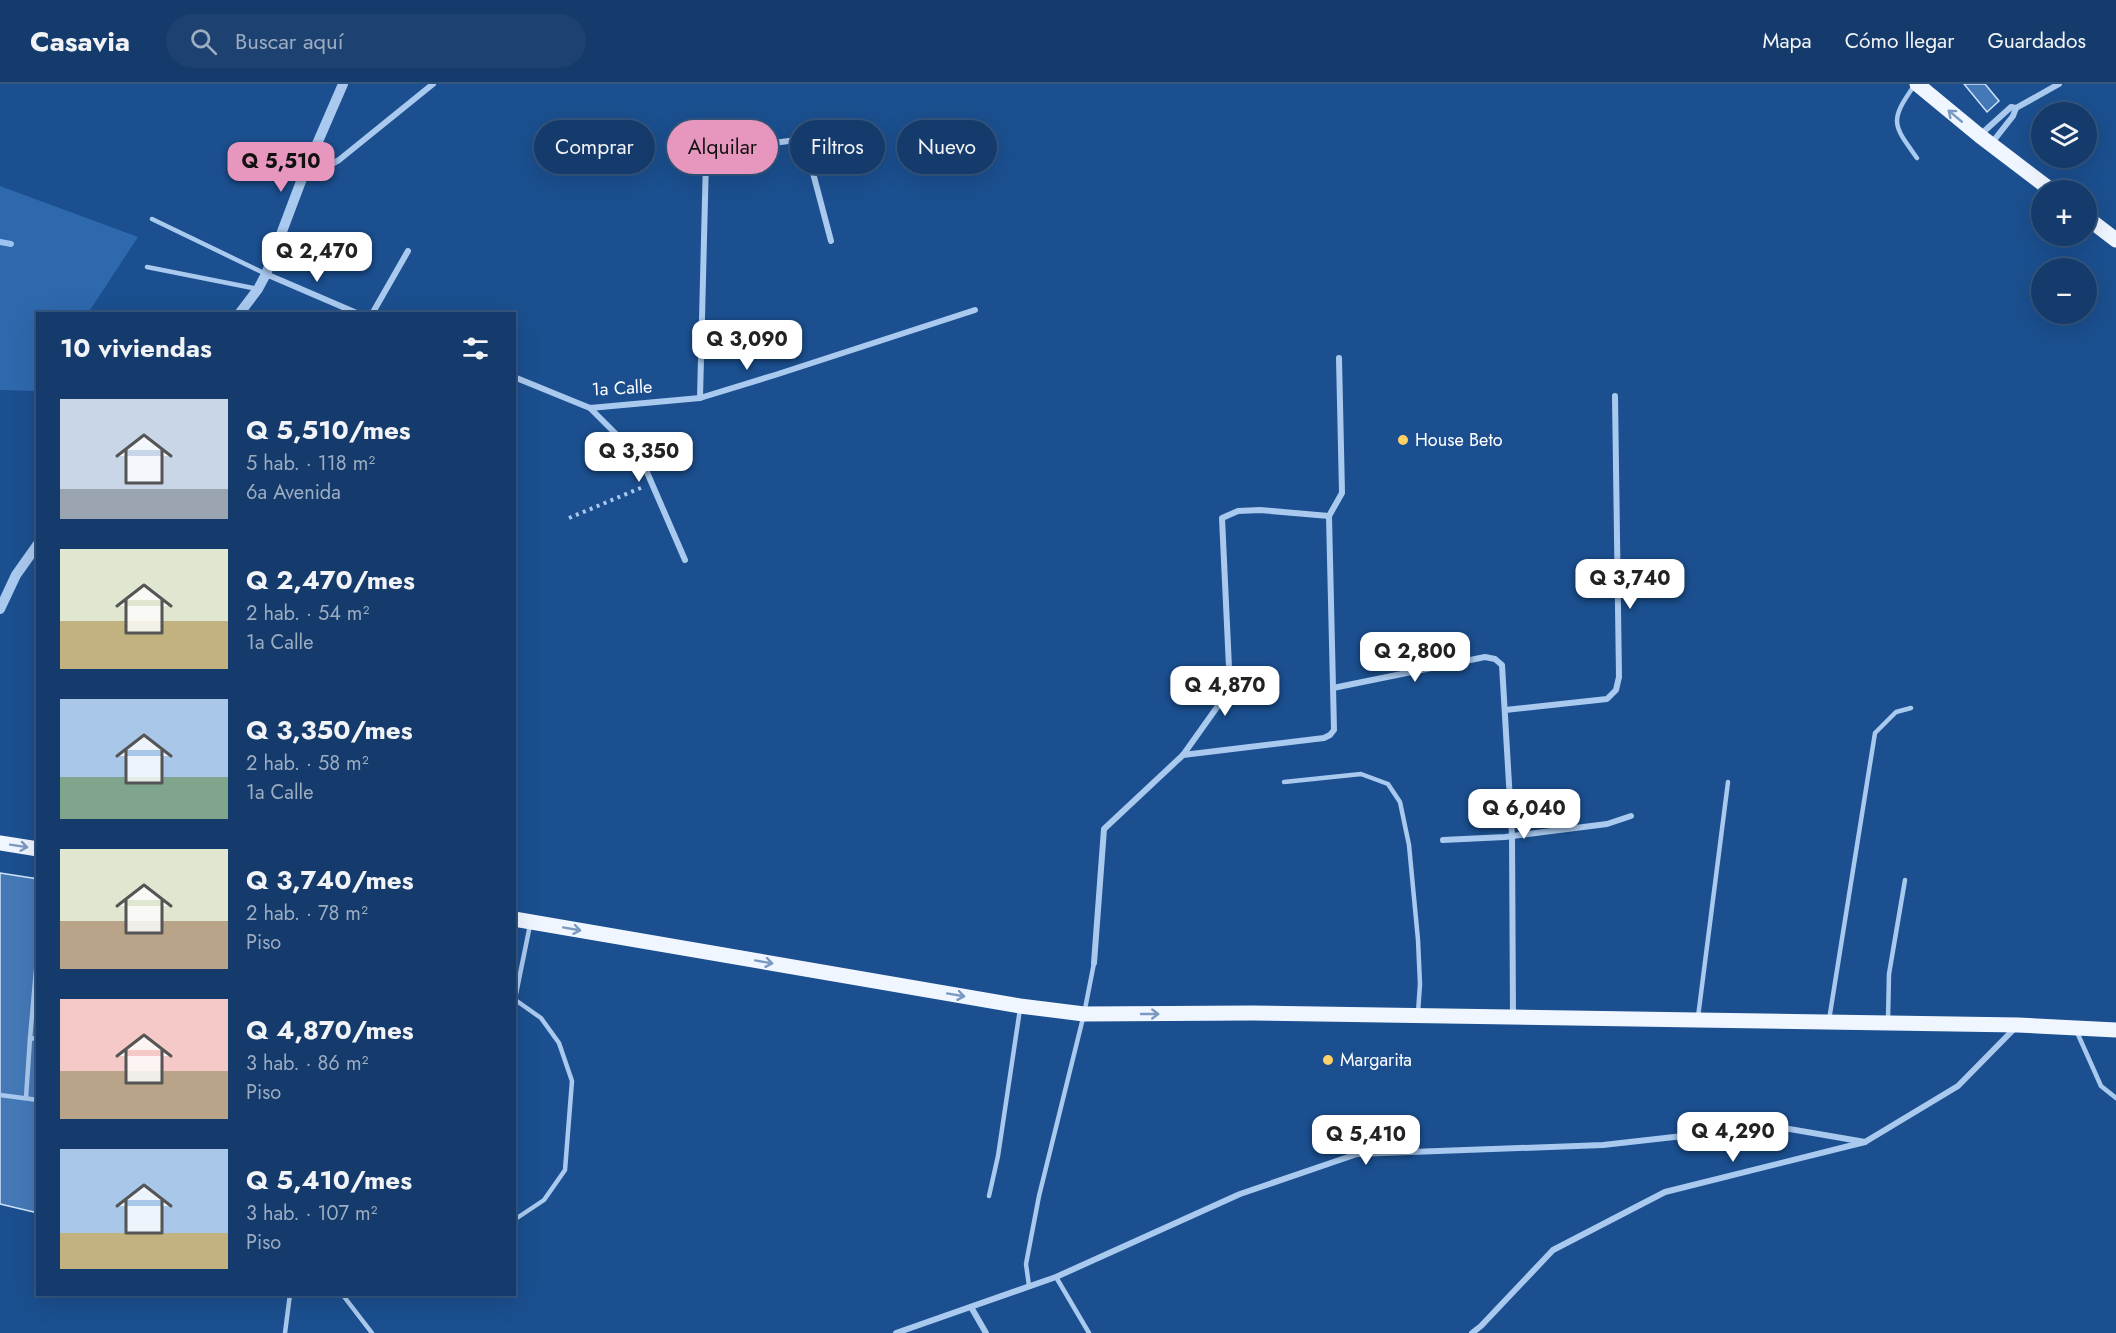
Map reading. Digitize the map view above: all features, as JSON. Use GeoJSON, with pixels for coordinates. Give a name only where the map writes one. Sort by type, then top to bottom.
{"type":"FeatureCollection","features":[{"type":"Feature","properties":{"kind":"main road"},"geometry":{"type":"LineString","coordinates":[[1917,84],[2038,180]]}},
{"type":"Feature","properties":{"kind":"main road"},"geometry":{"type":"LineString","coordinates":[[2097,226],[2116,240]]}},
{"type":"Feature","properties":{"kind":"main road"},"geometry":{"type":"LineString","coordinates":[[0,843],[36,849]]}},
{"type":"Feature","properties":{"kind":"main road"},"geometry":{"type":"LineString","coordinates":[[516,919],[1020,1006],[1084,1014],[1252,1013],[1513,1017],[2018,1025],[2116,1030]]}},
{"type":"Feature","properties":{"kind":"street"},"geometry":{"type":"LineString","coordinates":[[241,312],[266,274],[303,176],[343,84]]}},
{"type":"Feature","properties":{"kind":"street"},"geometry":{"type":"LineString","coordinates":[[303,176],[317,172],[339,160],[434,84]]}},
{"type":"Feature","properties":{"kind":"street"},"geometry":{"type":"LineString","coordinates":[[1985,140],[2007,110],[2011,107],[2016,108],[2059,84]]}},
{"type":"Feature","properties":{"kind":"street"},"geometry":{"type":"LineString","coordinates":[[1985,140],[2013,116],[2016,108]]}},
{"type":"Feature","properties":{"kind":"street"},"geometry":{"type":"LineString","coordinates":[[700,398],[708,154],[727,149],[804,139],[831,241]]}},
{"type":"Feature","properties":{"kind":"street"},"geometry":{"type":"LineString","coordinates":[[373,312],[408,251]]}},
{"type":"Feature","properties":{"kind":"street"},"geometry":{"type":"LineString","coordinates":[[266,274],[353,312]]}},
{"type":"Feature","properties":{"kind":"street","name":"1a Calle"},"geometry":{"type":"LineString","coordinates":[[516,378],[590,408],[700,398],[975,310]]}},
{"type":"Feature","properties":{"kind":"street"},"geometry":{"type":"LineString","coordinates":[[1183,755],[1324,738],[1334,730],[1329,516],[1342,493],[1339,358]]}},
{"type":"Feature","properties":{"kind":"street"},"geometry":{"type":"LineString","coordinates":[[1505,710],[1607,699],[1616,690],[1619,677],[1615,396]]}},
{"type":"Feature","properties":{"kind":"street"},"geometry":{"type":"LineString","coordinates":[[590,408],[633,451],[653,483],[685,560]]}},
{"type":"Feature","properties":{"kind":"street"},"geometry":{"type":"LineString","coordinates":[[1094,963],[1104,829],[1183,755],[1230,689],[1222,518],[1238,511],[1260,510],[1329,516]]}},
{"type":"Feature","properties":{"kind":"street"},"geometry":{"type":"LineString","coordinates":[[0,609],[16,575],[36,547]]}},
{"type":"Feature","properties":{"kind":"street"},"geometry":{"type":"LineString","coordinates":[[1333,688],[1485,657],[1496,659],[1502,665],[1512,835],[1513,1017]]}},
{"type":"Feature","properties":{"kind":"street"},"geometry":{"type":"LineString","coordinates":[[1443,840],[1607,824],[1631,816]]}},
{"type":"Feature","properties":{"kind":"street"},"geometry":{"type":"LineString","coordinates":[[1472,1333],[1553,1250],[1665,1192],[1865,1142],[1958,1086],[2018,1025]]}},
{"type":"Feature","properties":{"kind":"street"},"geometry":{"type":"LineString","coordinates":[[896,1333],[1056,1277],[1240,1194],[1357,1154],[1603,1145],[1772,1126],[1865,1142]]}},
{"type":"Feature","properties":{"kind":"street"},"geometry":{"type":"LineString","coordinates":[[971,1307],[986,1333]]}},
{"type":"Feature","properties":{"kind":"lane"},"geometry":{"type":"LineString","coordinates":[[1917,84],[1900,106],[1897,115],[1898,132],[1917,158]]}},
{"type":"Feature","properties":{"kind":"lane"},"geometry":{"type":"LineString","coordinates":[[152,219],[266,274]]}},
{"type":"Feature","properties":{"kind":"lane"},"geometry":{"type":"LineString","coordinates":[[147,267],[258,289]]}},
{"type":"Feature","properties":{"kind":"lane"},"geometry":{"type":"LineString","coordinates":[[1829,1022],[1875,733],[1896,712],[1911,708]]}},
{"type":"Feature","properties":{"kind":"lane"},"geometry":{"type":"LineString","coordinates":[[1284,782],[1361,774],[1388,784],[1400,802],[1409,845],[1418,940],[1420,984],[1417,1016]]}},
{"type":"Feature","properties":{"kind":"lane"},"geometry":{"type":"LineString","coordinates":[[1698,1020],[1728,782]]}},
{"type":"Feature","properties":{"kind":"lane"},"geometry":{"type":"LineString","coordinates":[[1888,1023],[1889,974],[1905,880]]}},
{"type":"Feature","properties":{"kind":"lane"},"geometry":{"type":"LineString","coordinates":[[516,994],[531,921]]}},
{"type":"Feature","properties":{"kind":"lane"},"geometry":{"type":"LineString","coordinates":[[1029,1286],[1026,1264],[1039,1196],[1084,1014],[1094,963]]}},
{"type":"Feature","properties":{"kind":"lane"},"geometry":{"type":"LineString","coordinates":[[26,1098],[36,970]]}},
{"type":"Feature","properties":{"kind":"lane"},"geometry":{"type":"LineString","coordinates":[[516,1000],[541,1018],[559,1043],[572,1081],[565,1170],[544,1200],[516,1219]]}},
{"type":"Feature","properties":{"kind":"lane"},"geometry":{"type":"LineString","coordinates":[[989,1196],[998,1156],[1020,1006]]}},
{"type":"Feature","properties":{"kind":"lane"},"geometry":{"type":"LineString","coordinates":[[2075,1028],[2101,1086],[2116,1098]]}},
{"type":"Feature","properties":{"kind":"lane"},"geometry":{"type":"LineString","coordinates":[[30,1038],[36,1039]]}},
{"type":"Feature","properties":{"kind":"lane"},"geometry":{"type":"LineString","coordinates":[[0,1095],[36,1100]]}},
{"type":"Feature","properties":{"kind":"lane"},"geometry":{"type":"LineString","coordinates":[[1056,1277],[1089,1333]]}},
{"type":"Feature","properties":{"kind":"lane"},"geometry":{"type":"LineString","coordinates":[[285,1333],[290,1296]]}},
{"type":"Feature","properties":{"kind":"lane"},"geometry":{"type":"LineString","coordinates":[[344,1296],[372,1333]]}},
{"type":"Feature","properties":{"kind":"path"},"geometry":{"type":"LineString","coordinates":[[569,518],[653,483]]}},
{"type":"Feature","properties":{"kind":"shaded area"},"geometry":{"type":"Polygon","coordinates":[[[0,186],[138,237],[89,312],[36,312],[36,391],[0,390],[0,186]]]}},
{"type":"Feature","properties":{"kind":"building"},"geometry":{"type":"Polygon","coordinates":[[[1964,84],[1985,84],[1999,101],[1987,112],[1964,84]]]}},
{"type":"Feature","properties":{"kind":"building"},"geometry":{"type":"Polygon","coordinates":[[[0,873],[36,879],[36,1213],[0,1204],[0,873]]]}},
{"type":"Feature","properties":{"kind":"waterway"},"geometry":{"type":"LineString","coordinates":[[0,242],[11,244]]}},
{"type":"Feature","properties":{"kind":"place","name":"House Beto"},"geometry":{"type":"Point","coordinates":[1403,440]}},
{"type":"Feature","properties":{"kind":"place","name":"Margarita"},"geometry":{"type":"Point","coordinates":[1328,1060]}}]}
